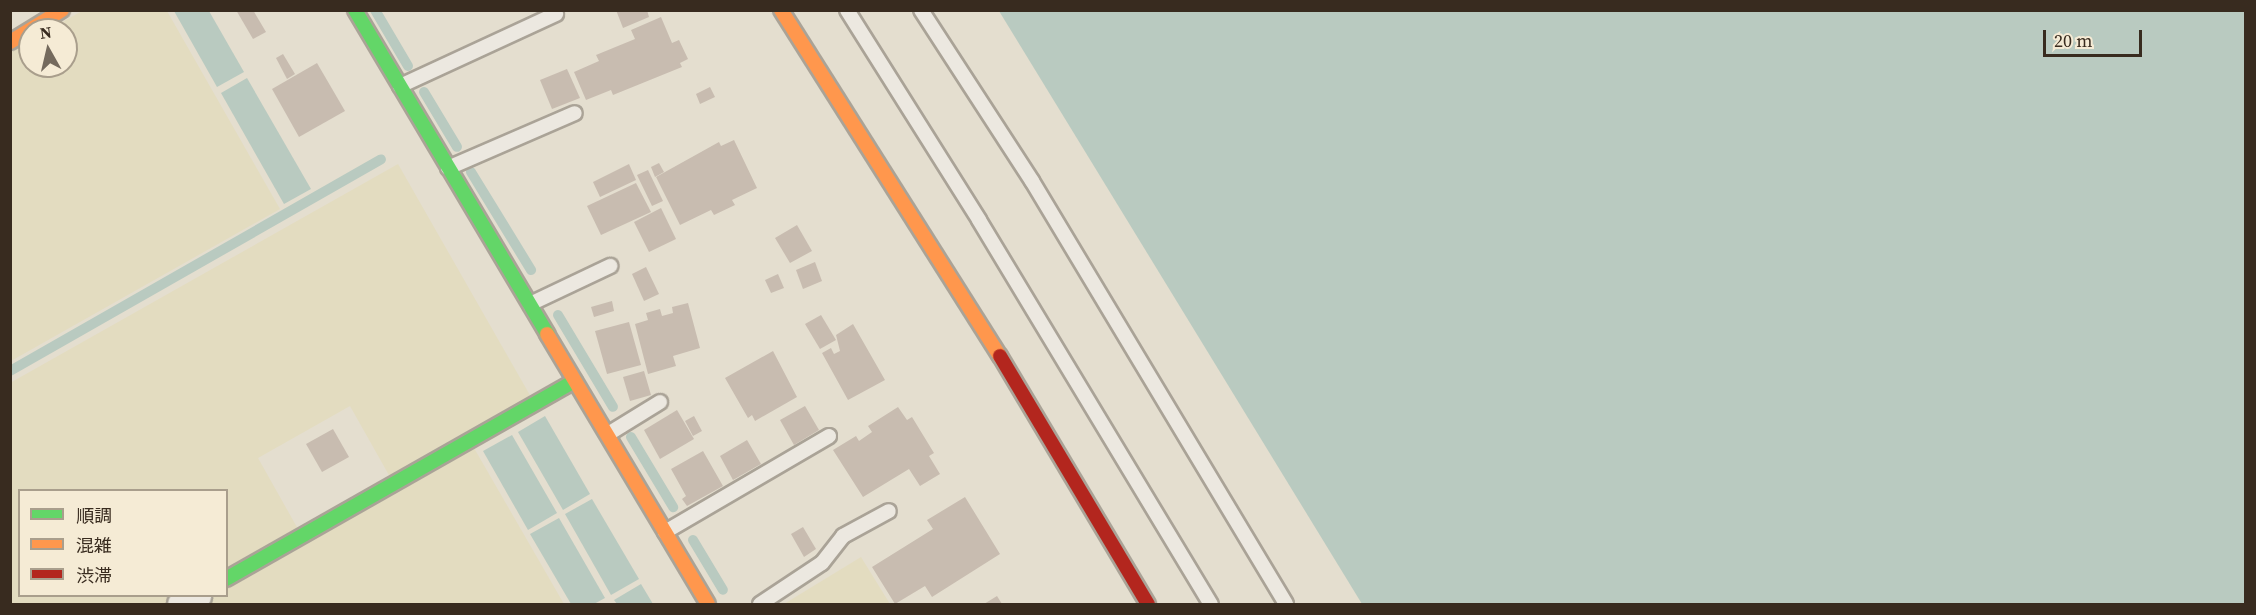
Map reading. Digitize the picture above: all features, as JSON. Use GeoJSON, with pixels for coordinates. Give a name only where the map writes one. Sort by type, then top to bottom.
{"type":"FeatureCollection","features":[{"type":"Feature","properties":{"kind":"street"},"geometry":{"type":"LineString","coordinates":[[10,42],[62,10]]}},
{"type":"Feature","properties":{"kind":"street"},"geometry":{"type":"LineString","coordinates":[[355,10],[708,604]]}},
{"type":"Feature","properties":{"kind":"street"},"geometry":{"type":"LineString","coordinates":[[781,10],[942,259],[1148,604]]}},
{"type":"Feature","properties":{"kind":"street"},"geometry":{"type":"LineString","coordinates":[[228,578],[575,381]]}},
{"type":"Feature","properties":{"kind":"street"},"geometry":{"type":"LineString","coordinates":[[181,604],[195,597]]}},
{"type":"Feature","properties":{"kind":"lane"},"geometry":{"type":"LineString","coordinates":[[847,10],[979,220],[1211,604]]}},
{"type":"Feature","properties":{"kind":"lane"},"geometry":{"type":"LineString","coordinates":[[921,10],[1032,181],[1286,604]]}},
{"type":"Feature","properties":{"kind":"lane"},"geometry":{"type":"LineString","coordinates":[[400,86],[556,15]]}},
{"type":"Feature","properties":{"kind":"lane"},"geometry":{"type":"LineString","coordinates":[[448,168],[575,113]]}},
{"type":"Feature","properties":{"kind":"lane"},"geometry":{"type":"LineString","coordinates":[[530,305],[609,266]]}},
{"type":"Feature","properties":{"kind":"lane"},"geometry":{"type":"LineString","coordinates":[[607,435],[660,402]]}},
{"type":"Feature","properties":{"kind":"lane"},"geometry":{"type":"LineString","coordinates":[[665,532],[829,436]]}},
{"type":"Feature","properties":{"kind":"lane"},"geometry":{"type":"LineString","coordinates":[[760,604],[822,563],[843,536],[888,511]]}},
{"type":"Feature","properties":{"kind":"shaded area"},"geometry":{"type":"Polygon","coordinates":[[[82,11],[167,11],[280,209],[11,361],[10,51],[18,47],[18,78],[78,78],[78,18],[69,18],[82,11]]]}},
{"type":"Feature","properties":{"kind":"shaded area"},"geometry":{"type":"Polygon","coordinates":[[[174,11],[209,11],[244,72],[217,87],[174,11]]]}},
{"type":"Feature","properties":{"kind":"shaded area"},"geometry":{"type":"Polygon","coordinates":[[[999,11],[2245,11],[2245,604],[1362,604],[999,11]]]}},
{"type":"Feature","properties":{"kind":"shaded area"},"geometry":{"type":"Polygon","coordinates":[[[247,78],[311,189],[284,204],[221,93],[247,78]]]}},
{"type":"Feature","properties":{"kind":"shaded area"},"geometry":{"type":"Polygon","coordinates":[[[398,164],[531,397],[390,477],[350,406],[258,458],[298,529],[228,569],[228,489],[18,489],[18,597],[179,597],[165,604],[11,604],[10,383],[398,164]]]}},
{"type":"Feature","properties":{"kind":"shaded area"},"geometry":{"type":"Polygon","coordinates":[[[545,416],[590,494],[563,510],[518,432],[545,416]]]}},
{"type":"Feature","properties":{"kind":"shaded area"},"geometry":{"type":"Polygon","coordinates":[[[512,435],[557,513],[528,530],[483,451],[512,435]]]}},
{"type":"Feature","properties":{"kind":"shaded area"},"geometry":{"type":"Polygon","coordinates":[[[474,448],[564,604],[197,604],[211,597],[228,597],[228,587],[474,448]]]}},
{"type":"Feature","properties":{"kind":"shaded area"},"geometry":{"type":"Polygon","coordinates":[[[592,499],[639,579],[611,595],[565,514],[592,499]]]}},
{"type":"Feature","properties":{"kind":"shaded area"},"geometry":{"type":"Polygon","coordinates":[[[559,518],[605,598],[594,604],[571,604],[530,534],[559,518]]]}},
{"type":"Feature","properties":{"kind":"shaded area"},"geometry":{"type":"Polygon","coordinates":[[[861,557],[890,604],[784,604],[861,557]]]}},
{"type":"Feature","properties":{"kind":"shaded area"},"geometry":{"type":"Polygon","coordinates":[[[641,584],[653,604],[617,604],[614,600],[641,584]]]}},
{"type":"Feature","properties":{"kind":"building"},"geometry":{"type":"Polygon","coordinates":[[[236,10],[253,10],[266,32],[253,39],[236,10]]]}},
{"type":"Feature","properties":{"kind":"building"},"geometry":{"type":"Polygon","coordinates":[[[616,10],[647,10],[649,17],[623,28],[616,10]]]}},
{"type":"Feature","properties":{"kind":"building"},"geometry":{"type":"Polygon","coordinates":[[[661,17],[672,43],[679,40],[688,59],[680,63],[682,67],[613,95],[611,90],[586,100],[574,72],[599,61],[596,55],[635,39],[631,30],[661,17]]]}},
{"type":"Feature","properties":{"kind":"building"},"geometry":{"type":"Polygon","coordinates":[[[283,54],[295,74],[287,79],[276,58],[283,54]]]}},
{"type":"Feature","properties":{"kind":"building"},"geometry":{"type":"Polygon","coordinates":[[[317,63],[345,111],[299,137],[272,89],[317,63]]]}},
{"type":"Feature","properties":{"kind":"building"},"geometry":{"type":"Polygon","coordinates":[[[567,69],[580,98],[552,109],[540,80],[567,69]]]}},
{"type":"Feature","properties":{"kind":"building"},"geometry":{"type":"Polygon","coordinates":[[[710,87],[715,97],[700,104],[696,94],[710,87]]]}},
{"type":"Feature","properties":{"kind":"building"},"geometry":{"type":"Polygon","coordinates":[[[734,140],[757,188],[732,200],[735,205],[714,215],[711,210],[680,225],[656,177],[719,142],[721,146],[734,140]]]}},
{"type":"Feature","properties":{"kind":"building"},"geometry":{"type":"Polygon","coordinates":[[[659,163],[664,172],[655,177],[651,167],[659,163]]]}},
{"type":"Feature","properties":{"kind":"building"},"geometry":{"type":"Polygon","coordinates":[[[629,164],[636,180],[600,197],[593,182],[629,164]]]}},
{"type":"Feature","properties":{"kind":"building"},"geometry":{"type":"Polygon","coordinates":[[[648,170],[663,201],[652,206],[637,175],[648,170]]]}},
{"type":"Feature","properties":{"kind":"building"},"geometry":{"type":"Polygon","coordinates":[[[636,183],[651,212],[601,235],[587,206],[636,183]]]}},
{"type":"Feature","properties":{"kind":"building"},"geometry":{"type":"Polygon","coordinates":[[[661,208],[676,239],[649,252],[634,222],[661,208]]]}},
{"type":"Feature","properties":{"kind":"building"},"geometry":{"type":"Polygon","coordinates":[[[797,225],[812,251],[790,263],[775,238],[797,225]]]}},
{"type":"Feature","properties":{"kind":"building"},"geometry":{"type":"Polygon","coordinates":[[[815,262],[822,281],[803,289],[796,270],[815,262]]]}},
{"type":"Feature","properties":{"kind":"building"},"geometry":{"type":"Polygon","coordinates":[[[646,267],[659,294],[644,301],[632,274],[646,267]]]}},
{"type":"Feature","properties":{"kind":"building"},"geometry":{"type":"Polygon","coordinates":[[[778,274],[784,288],[771,293],[765,280],[778,274]]]}},
{"type":"Feature","properties":{"kind":"building"},"geometry":{"type":"Polygon","coordinates":[[[612,301],[614,311],[594,317],[591,307],[612,301]]]}},
{"type":"Feature","properties":{"kind":"building"},"geometry":{"type":"Polygon","coordinates":[[[688,303],[700,348],[673,356],[676,366],[648,374],[635,324],[648,320],[646,313],[660,309],[662,316],[673,313],[672,307],[688,303]]]}},
{"type":"Feature","properties":{"kind":"building"},"geometry":{"type":"Polygon","coordinates":[[[821,315],[836,340],[820,349],[805,324],[821,315]]]}},
{"type":"Feature","properties":{"kind":"building"},"geometry":{"type":"Polygon","coordinates":[[[629,322],[641,365],[607,374],[595,331],[629,322]]]}},
{"type":"Feature","properties":{"kind":"building"},"geometry":{"type":"Polygon","coordinates":[[[853,324],[885,380],[848,400],[822,353],[831,348],[834,354],[840,351],[836,335],[853,324]]]}},
{"type":"Feature","properties":{"kind":"building"},"geometry":{"type":"Polygon","coordinates":[[[773,351],[797,397],[755,421],[752,415],[748,418],[725,378],[773,351]]]}},
{"type":"Feature","properties":{"kind":"building"},"geometry":{"type":"Polygon","coordinates":[[[644,371],[651,395],[630,401],[623,377],[644,371]]]}},
{"type":"Feature","properties":{"kind":"building"},"geometry":{"type":"Polygon","coordinates":[[[805,406],[819,430],[794,445],[780,420],[805,406]]]}},
{"type":"Feature","properties":{"kind":"building"},"geometry":{"type":"Polygon","coordinates":[[[898,407],[907,420],[912,417],[934,453],[929,456],[940,474],[920,486],[909,469],[863,497],[833,450],[856,436],[859,441],[872,432],[868,426],[898,407]]]}},
{"type":"Feature","properties":{"kind":"building"},"geometry":{"type":"Polygon","coordinates":[[[677,410],[694,439],[660,459],[644,430],[677,410]]]}},
{"type":"Feature","properties":{"kind":"building"},"geometry":{"type":"Polygon","coordinates":[[[694,416],[702,431],[693,436],[685,421],[694,416]]]}},
{"type":"Feature","properties":{"kind":"building"},"geometry":{"type":"Polygon","coordinates":[[[333,429],[349,457],[322,472],[306,444],[333,429]]]}},
{"type":"Feature","properties":{"kind":"building"},"geometry":{"type":"Polygon","coordinates":[[[747,440],[761,464],[733,480],[720,456],[747,440]]]}},
{"type":"Feature","properties":{"kind":"building"},"geometry":{"type":"Polygon","coordinates":[[[703,451],[723,486],[687,506],[682,499],[686,496],[671,469],[703,451]]]}},
{"type":"Feature","properties":{"kind":"building"},"geometry":{"type":"Polygon","coordinates":[[[965,497],[1000,554],[932,597],[925,586],[895,604],[872,567],[933,529],[927,520],[965,497]]]}},
{"type":"Feature","properties":{"kind":"building"},"geometry":{"type":"Polygon","coordinates":[[[803,527],[816,549],[804,557],[791,534],[803,527]]]}},
{"type":"Feature","properties":{"kind":"building"},"geometry":{"type":"Polygon","coordinates":[[[997,596],[1002,604],[984,604],[997,596]]]}},
{"type":"Feature","properties":{"kind":"waterway"},"geometry":{"type":"LineString","coordinates":[[375,10],[408,66]]}},
{"type":"Feature","properties":{"kind":"waterway"},"geometry":{"type":"LineString","coordinates":[[424,92],[457,147]]}},
{"type":"Feature","properties":{"kind":"waterway"},"geometry":{"type":"LineString","coordinates":[[10,371],[381,159]]}},
{"type":"Feature","properties":{"kind":"waterway"},"geometry":{"type":"LineString","coordinates":[[471,172],[531,270]]}},
{"type":"Feature","properties":{"kind":"waterway"},"geometry":{"type":"LineString","coordinates":[[558,315],[613,407]]}},
{"type":"Feature","properties":{"kind":"waterway"},"geometry":{"type":"LineString","coordinates":[[631,437],[673,507]]}},
{"type":"Feature","properties":{"kind":"waterway"},"geometry":{"type":"LineString","coordinates":[[693,540],[723,590]]}},
{"type":"Feature","properties":{"kind":"traffic: fast"},"geometry":{"type":"LineString","coordinates":[[355,10],[547,334]]}},
{"type":"Feature","properties":{"kind":"traffic: fast"},"geometry":{"type":"LineString","coordinates":[[228,578],[575,381]]}},
{"type":"Feature","properties":{"kind":"traffic: slow"},"geometry":{"type":"LineString","coordinates":[[10,42],[62,10]]}},
{"type":"Feature","properties":{"kind":"traffic: slow"},"geometry":{"type":"LineString","coordinates":[[781,10],[1000,356]]}},
{"type":"Feature","properties":{"kind":"traffic: slow"},"geometry":{"type":"LineString","coordinates":[[547,334],[708,604]]}},
{"type":"Feature","properties":{"kind":"traffic: jam"},"geometry":{"type":"LineString","coordinates":[[1000,356],[1148,604]]}}]}
